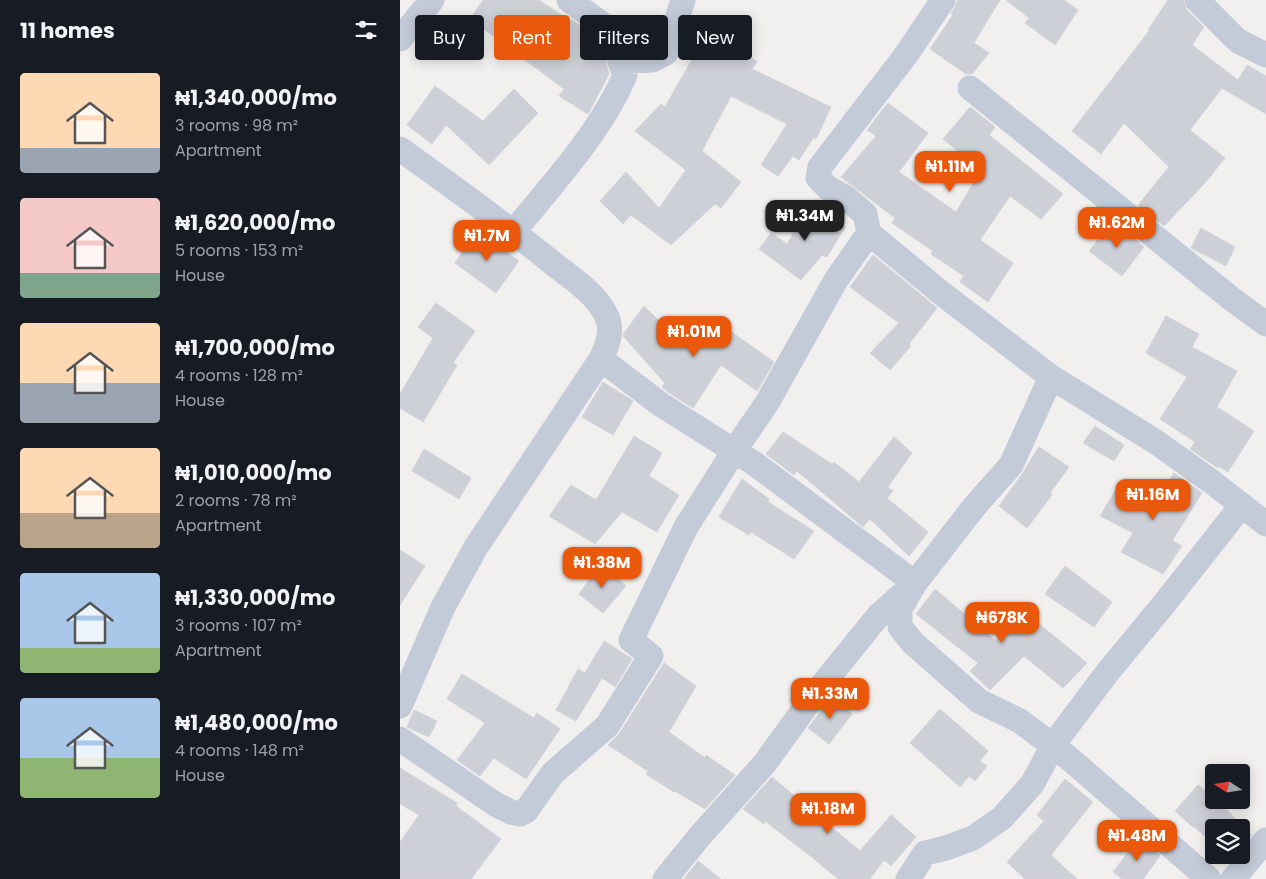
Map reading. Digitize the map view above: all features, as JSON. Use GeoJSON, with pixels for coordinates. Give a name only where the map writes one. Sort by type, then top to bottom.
{"type":"FeatureCollection","features":[{"type":"Feature","properties":{"kind":"street"},"geometry":{"type":"LineString","coordinates":[[400,39],[432,0]]}},
{"type":"Feature","properties":{"kind":"street"},"geometry":{"type":"LineString","coordinates":[[514,231],[567,168],[618,90],[625,75],[620,62],[623,46],[613,32],[569,0]]}},
{"type":"Feature","properties":{"kind":"street"},"geometry":{"type":"LineString","coordinates":[[620,62],[652,60],[666,53],[678,10],[683,0]]}},
{"type":"Feature","properties":{"kind":"street"},"geometry":{"type":"LineString","coordinates":[[943,0],[906,55],[820,166],[818,178],[828,188],[845,197],[865,214],[869,233],[940,292],[1051,377],[1156,442],[1266,524]]}},
{"type":"Feature","properties":{"kind":"street"},"geometry":{"type":"LineString","coordinates":[[1196,0],[1238,41],[1266,55]]}},
{"type":"Feature","properties":{"kind":"street"},"geometry":{"type":"LineString","coordinates":[[970,88],[1233,300],[1266,324]]}},
{"type":"Feature","properties":{"kind":"street"},"geometry":{"type":"LineString","coordinates":[[400,149],[514,231],[596,298],[607,317],[610,327],[607,344],[601,359],[476,547],[443,607],[400,706]]}},
{"type":"Feature","properties":{"kind":"street"},"geometry":{"type":"LineString","coordinates":[[400,740],[495,804],[520,814],[526,811],[553,773],[608,726],[651,656],[630,640],[686,527],[734,451],[767,404],[836,280],[869,233]]}},
{"type":"Feature","properties":{"kind":"street"},"geometry":{"type":"LineString","coordinates":[[601,359],[660,404],[755,464],[915,583]]}},
{"type":"Feature","properties":{"kind":"street"},"geometry":{"type":"LineString","coordinates":[[1051,377],[1011,465],[974,507],[915,583],[900,609],[900,627],[913,643],[979,701],[1020,721],[1053,746],[1209,879]]}},
{"type":"Feature","properties":{"kind":"street"},"geometry":{"type":"LineString","coordinates":[[908,879],[925,852],[946,848],[973,838],[1002,818],[1033,783],[1053,746],[1108,673],[1242,505]]}},
{"type":"Feature","properties":{"kind":"street"},"geometry":{"type":"LineString","coordinates":[[665,879],[699,837],[765,763],[815,694],[878,616],[915,583]]}},
{"type":"Feature","properties":{"kind":"street"},"geometry":{"type":"LineString","coordinates":[[1233,879],[1266,840]]}},
{"type":"Feature","properties":{"kind":"building"},"geometry":{"type":"Polygon","coordinates":[[[483,0],[539,0],[561,15],[494,15],[494,37],[484,29],[484,15],[473,15],[483,0]]]}},
{"type":"Feature","properties":{"kind":"building"},"geometry":{"type":"Polygon","coordinates":[[[958,0],[1000,0],[974,43],[989,53],[972,74],[966,74],[930,49],[953,15],[951,14],[958,0]]]}},
{"type":"Feature","properties":{"kind":"building"},"geometry":{"type":"Polygon","coordinates":[[[1006,0],[1064,0],[1078,10],[1055,45],[1025,23],[1029,18],[1006,0]]]}},
{"type":"Feature","properties":{"kind":"building"},"geometry":{"type":"Polygon","coordinates":[[[1168,0],[1183,0],[1187,10],[1204,27],[1192,45],[1238,80],[1247,65],[1266,76],[1266,114],[1222,88],[1190,130],[1225,158],[1205,183],[1164,226],[1138,205],[1169,167],[1124,123],[1101,154],[1072,131],[1149,31],[1168,0]]]}},
{"type":"Feature","properties":{"kind":"building"},"geometry":{"type":"Polygon","coordinates":[[[571,19],[580,26],[580,60],[606,60],[609,74],[588,114],[559,96],[564,89],[525,60],[570,60],[571,19]]]}},
{"type":"Feature","properties":{"kind":"building"},"geometry":{"type":"Polygon","coordinates":[[[752,58],[757,62],[752,69],[831,107],[816,139],[813,138],[799,160],[793,156],[778,176],[761,165],[787,124],[731,96],[702,151],[741,182],[721,208],[715,204],[671,245],[631,215],[623,224],[600,201],[626,172],[659,208],[686,170],[635,131],[661,104],[665,107],[692,60],[752,60],[752,58]]]}},
{"type":"Feature","properties":{"kind":"building"},"geometry":{"type":"Polygon","coordinates":[[[435,86],[483,121],[514,89],[538,113],[489,165],[446,125],[432,144],[407,125],[435,86]]]}},
{"type":"Feature","properties":{"kind":"building"},"geometry":{"type":"Polygon","coordinates":[[[888,103],[928,133],[899,172],[956,212],[981,170],[943,139],[970,107],[995,127],[989,135],[1063,194],[1041,219],[1010,196],[980,240],[1013,263],[988,302],[960,282],[964,276],[931,254],[933,251],[892,223],[895,218],[841,177],[876,136],[867,130],[888,103]]]}},
{"type":"Feature","properties":{"kind":"building"},"geometry":{"type":"Polygon","coordinates":[[[811,203],[845,227],[827,257],[822,255],[801,280],[759,249],[771,233],[787,244],[811,203]]]}},
{"type":"Feature","properties":{"kind":"building"},"geometry":{"type":"Polygon","coordinates":[[[1113,221],[1144,247],[1122,276],[1089,251],[1113,221]]]}},
{"type":"Feature","properties":{"kind":"building"},"geometry":{"type":"Polygon","coordinates":[[[1201,228],[1235,247],[1226,266],[1191,248],[1201,228]]]}},
{"type":"Feature","properties":{"kind":"building"},"geometry":{"type":"Polygon","coordinates":[[[477,231],[519,261],[496,293],[455,263],[477,231]]]}},
{"type":"Feature","properties":{"kind":"building"},"geometry":{"type":"Polygon","coordinates":[[[873,255],[937,308],[909,344],[911,346],[890,370],[870,353],[899,323],[850,287],[873,255]]]}},
{"type":"Feature","properties":{"kind":"building"},"geometry":{"type":"Polygon","coordinates":[[[436,303],[475,331],[453,363],[457,365],[423,422],[400,408],[400,394],[433,338],[418,327],[436,303]]]}},
{"type":"Feature","properties":{"kind":"building"},"geometry":{"type":"Polygon","coordinates":[[[644,306],[686,348],[697,331],[715,343],[726,328],[774,362],[757,391],[721,365],[693,408],[662,387],[665,383],[623,336],[644,306]]]}},
{"type":"Feature","properties":{"kind":"building"},"geometry":{"type":"Polygon","coordinates":[[[1166,316],[1199,334],[1192,347],[1237,371],[1217,407],[1254,431],[1228,472],[1218,468],[1190,449],[1195,442],[1160,419],[1187,377],[1146,353],[1166,316]]]}},
{"type":"Feature","properties":{"kind":"building"},"geometry":{"type":"Polygon","coordinates":[[[603,382],[633,401],[613,435],[582,417],[603,382]]]}},
{"type":"Feature","properties":{"kind":"building"},"geometry":{"type":"Polygon","coordinates":[[[1095,426],[1124,445],[1114,461],[1083,443],[1095,426]]]}},
{"type":"Feature","properties":{"kind":"building"},"geometry":{"type":"Polygon","coordinates":[[[783,432],[832,464],[834,462],[859,482],[894,437],[912,453],[888,487],[893,491],[887,498],[928,532],[909,556],[870,519],[863,527],[797,471],[794,475],[766,454],[783,432]]]}},
{"type":"Feature","properties":{"kind":"building"},"geometry":{"type":"Polygon","coordinates":[[[634,436],[662,453],[649,476],[679,495],[657,532],[622,512],[595,544],[549,516],[571,485],[596,500],[634,436]]]}},
{"type":"Feature","properties":{"kind":"building"},"geometry":{"type":"Polygon","coordinates":[[[1039,447],[1069,467],[1050,493],[1052,495],[1027,528],[999,506],[1039,447]]]}},
{"type":"Feature","properties":{"kind":"building"},"geometry":{"type":"Polygon","coordinates":[[[424,449],[471,478],[459,499],[412,471],[424,449]]]}},
{"type":"Feature","properties":{"kind":"building"},"geometry":{"type":"Polygon","coordinates":[[[1174,473],[1202,493],[1172,541],[1182,546],[1163,574],[1121,552],[1133,533],[1100,516],[1119,484],[1155,502],[1174,473]]]}},
{"type":"Feature","properties":{"kind":"building"},"geometry":{"type":"Polygon","coordinates":[[[742,479],[769,499],[768,502],[814,531],[794,559],[751,532],[749,535],[719,517],[742,479]]]}},
{"type":"Feature","properties":{"kind":"building"},"geometry":{"type":"Polygon","coordinates":[[[400,550],[425,566],[400,605],[400,550]]]}},
{"type":"Feature","properties":{"kind":"building"},"geometry":{"type":"Polygon","coordinates":[[[601,564],[626,586],[603,613],[579,594],[601,564]]]}},
{"type":"Feature","properties":{"kind":"building"},"geometry":{"type":"Polygon","coordinates":[[[1065,566],[1112,602],[1094,627],[1045,594],[1065,566]]]}},
{"type":"Feature","properties":{"kind":"building"},"geometry":{"type":"Polygon","coordinates":[[[935,589],[996,641],[1022,610],[1087,663],[1063,688],[1024,656],[990,690],[970,671],[978,663],[916,614],[935,589]]]}},
{"type":"Feature","properties":{"kind":"building"},"geometry":{"type":"Polygon","coordinates":[[[604,641],[632,659],[615,687],[602,678],[576,721],[556,710],[578,669],[585,673],[604,641]]]}},
{"type":"Feature","properties":{"kind":"building"},"geometry":{"type":"Polygon","coordinates":[[[664,663],[696,686],[669,732],[705,758],[706,755],[735,775],[705,809],[646,774],[648,771],[608,745],[619,734],[664,663]]]}},
{"type":"Feature","properties":{"kind":"building"},"geometry":{"type":"Polygon","coordinates":[[[462,674],[534,718],[537,713],[560,729],[526,779],[494,758],[480,776],[457,760],[485,723],[447,699],[462,674]]]}},
{"type":"Feature","properties":{"kind":"building"},"geometry":{"type":"Polygon","coordinates":[[[832,696],[852,714],[829,744],[808,728],[832,696]]]}},
{"type":"Feature","properties":{"kind":"building"},"geometry":{"type":"Polygon","coordinates":[[[940,709],[988,751],[980,761],[987,766],[975,781],[969,776],[960,787],[910,743],[940,709]]]}},
{"type":"Feature","properties":{"kind":"building"},"geometry":{"type":"Polygon","coordinates":[[[414,710],[437,721],[429,737],[407,727],[414,710]]]}},
{"type":"Feature","properties":{"kind":"building"},"geometry":{"type":"Polygon","coordinates":[[[400,768],[457,803],[456,806],[501,839],[471,879],[400,879],[400,842],[419,815],[400,804],[400,768]]]}},
{"type":"Feature","properties":{"kind":"building"},"geometry":{"type":"Polygon","coordinates":[[[772,777],[860,851],[891,815],[916,837],[891,866],[884,860],[870,879],[838,879],[765,821],[764,824],[743,809],[772,777]]]}},
{"type":"Feature","properties":{"kind":"building"},"geometry":{"type":"Polygon","coordinates":[[[1065,779],[1093,802],[1051,855],[1077,879],[1025,879],[1007,862],[1044,821],[1037,815],[1065,779]]]}},
{"type":"Feature","properties":{"kind":"building"},"geometry":{"type":"Polygon","coordinates":[[[1198,785],[1205,791],[1205,809],[1226,809],[1236,819],[1205,819],[1205,836],[1175,811],[1198,785]]]}},
{"type":"Feature","properties":{"kind":"building"},"geometry":{"type":"Polygon","coordinates":[[[1139,838],[1160,856],[1143,879],[1122,879],[1113,872],[1139,838]]]}},
{"type":"Feature","properties":{"kind":"building"},"geometry":{"type":"Polygon","coordinates":[[[698,861],[721,879],[684,879],[698,861]]]}}]}
